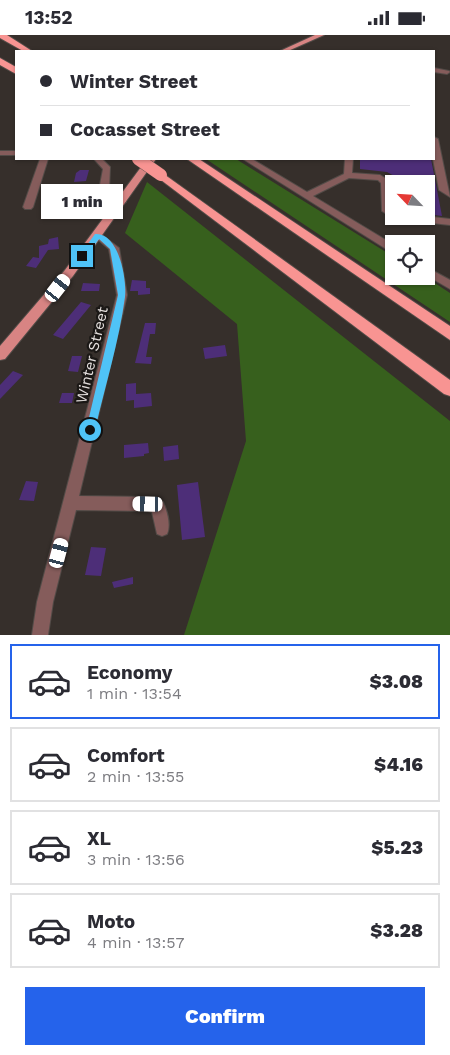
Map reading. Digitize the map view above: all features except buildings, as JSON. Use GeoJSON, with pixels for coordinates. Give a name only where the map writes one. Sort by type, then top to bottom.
{"type":"FeatureCollection","features":[{"type":"Feature","properties":{"kind":"highway"},"geometry":{"type":"LineString","coordinates":[[1,35],[26,50]]}},
{"type":"Feature","properties":{"kind":"highway"},"geometry":{"type":"LineString","coordinates":[[0,61],[15,70]]}},
{"type":"Feature","properties":{"kind":"highway"},"geometry":{"type":"LineString","coordinates":[[139,160],[450,389]]}},
{"type":"Feature","properties":{"kind":"highway"},"geometry":{"type":"LineString","coordinates":[[193,160],[450,334]]}},
{"type":"Feature","properties":{"kind":"main road"},"geometry":{"type":"LineString","coordinates":[[286,50],[321,35]]}},
{"type":"Feature","properties":{"kind":"main road"},"geometry":{"type":"LineString","coordinates":[[0,352],[47,301],[98,235],[150,160]]}},
{"type":"Feature","properties":{"kind":"street"},"geometry":{"type":"LineString","coordinates":[[435,70],[447,72]]}},
{"type":"Feature","properties":{"kind":"street"},"geometry":{"type":"LineString","coordinates":[[435,145],[443,190],[450,194]]}},
{"type":"Feature","properties":{"kind":"street"},"geometry":{"type":"LineString","coordinates":[[0,153],[15,153]]}},
{"type":"Feature","properties":{"kind":"street"},"geometry":{"type":"LineString","coordinates":[[28,207],[44,160]]}},
{"type":"Feature","properties":{"kind":"street"},"geometry":{"type":"LineString","coordinates":[[99,160],[107,169],[104,185],[105,191],[123,200]]}},
{"type":"Feature","properties":{"kind":"street"},"geometry":{"type":"LineString","coordinates":[[249,160],[385,244]]}},
{"type":"Feature","properties":{"kind":"street"},"geometry":{"type":"LineString","coordinates":[[348,175],[349,160]]}},
{"type":"Feature","properties":{"kind":"street"},"geometry":{"type":"LineString","coordinates":[[307,196],[348,175],[384,180],[385,190]]}},
{"type":"Feature","properties":{"kind":"street"},"geometry":{"type":"LineString","coordinates":[[435,220],[450,222]]}},
{"type":"Feature","properties":{"kind":"street","name":"Winter Street"},"geometry":{"type":"LineString","coordinates":[[40,635],[46,603],[113,339],[122,295],[114,248],[98,235]]}},
{"type":"Feature","properties":{"kind":"street"},"geometry":{"type":"LineString","coordinates":[[435,276],[450,285]]}},
{"type":"Feature","properties":{"kind":"street"},"geometry":{"type":"LineString","coordinates":[[72,503],[148,504],[158,507],[162,529]]}},
{"type":"Feature","properties":{"kind":"green space"},"geometry":{"type":"Polygon","coordinates":[[[207,160],[238,160],[385,251],[385,279],[207,160]]]}},
{"type":"Feature","properties":{"kind":"green space"},"geometry":{"type":"Polygon","coordinates":[[[147,182],[450,421],[450,635],[184,635],[246,441],[237,324],[125,233],[147,182]]]}},
{"type":"Feature","properties":{"kind":"green space"},"geometry":{"type":"Polygon","coordinates":[[[435,283],[450,293],[450,322],[395,285],[435,285],[435,283]]]}},
{"type":"Feature","properties":{"kind":"route"},"geometry":{"type":"LineString","coordinates":[[82,256],[98,235],[106,240],[114,248],[122,295],[120,311],[90,430]]}}]}
